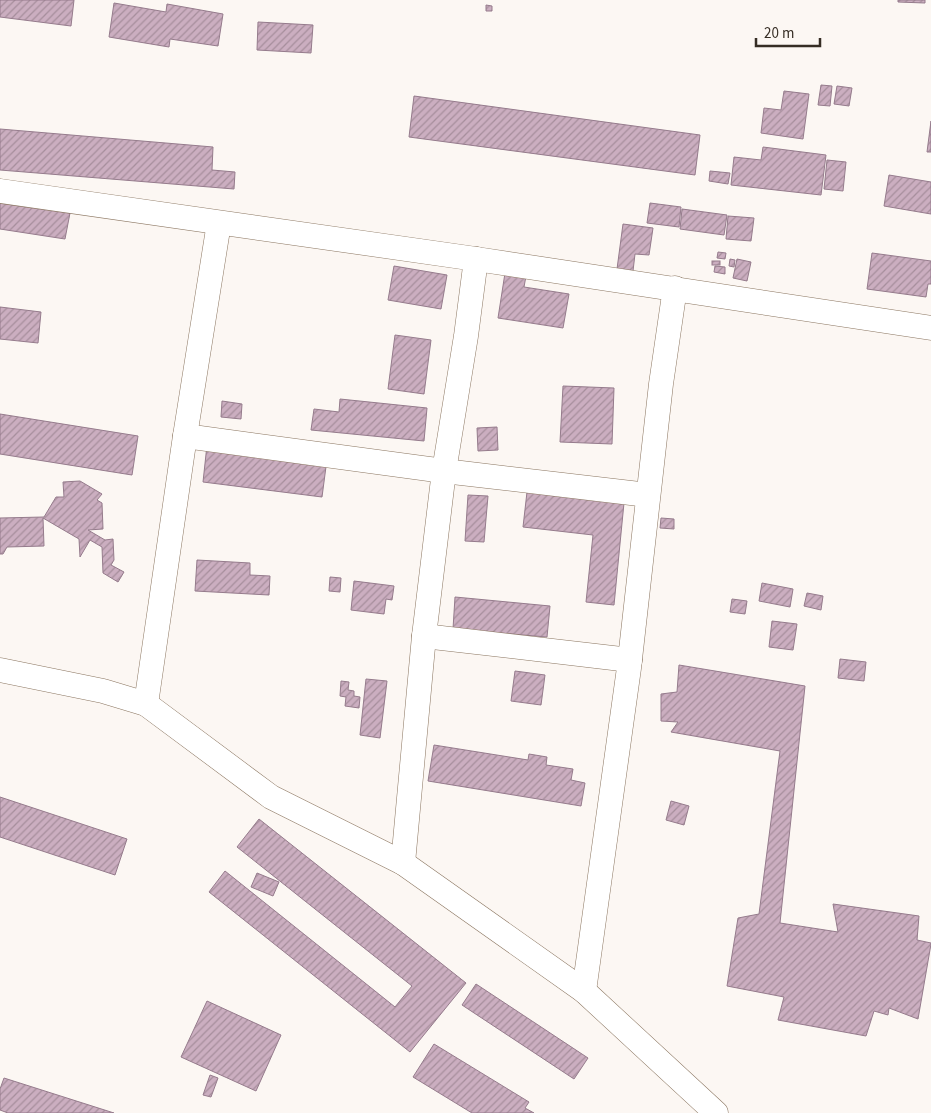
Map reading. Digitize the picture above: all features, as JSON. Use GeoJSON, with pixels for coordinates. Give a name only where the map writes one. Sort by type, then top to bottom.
{"type":"FeatureCollection","features":[{"type":"Feature","properties":{"kind":"street"},"geometry":{"type":"LineString","coordinates":[[0,191],[476,258],[931,328]]}},
{"type":"Feature","properties":{"kind":"street"},"geometry":{"type":"LineString","coordinates":[[146,704],[185,436],[219,223]]}},
{"type":"Feature","properties":{"kind":"street"},"geometry":{"type":"LineString","coordinates":[[403,863],[424,636],[444,471],[466,336],[476,258]]}},
{"type":"Feature","properties":{"kind":"street"},"geometry":{"type":"LineString","coordinates":[[584,991],[630,660],[661,384],[676,288]]}},
{"type":"Feature","properties":{"kind":"street"},"geometry":{"type":"LineString","coordinates":[[185,436],[444,471],[648,495]]}},
{"type":"Feature","properties":{"kind":"street"},"geometry":{"type":"LineString","coordinates":[[424,636],[630,660]]}},
{"type":"Feature","properties":{"kind":"street"},"geometry":{"type":"LineString","coordinates":[[0,670],[104,691],[146,704],[271,797],[403,863],[584,991],[716,1113]]}},
{"type":"Feature","properties":{"kind":"building"},"geometry":{"type":"Polygon","coordinates":[[[0,0],[74,0],[71,26],[0,17],[0,0]]]}},
{"type":"Feature","properties":{"kind":"building"},"geometry":{"type":"Polygon","coordinates":[[[898,0],[925,0],[925,3],[898,2],[898,0]]]}},
{"type":"Feature","properties":{"kind":"building"},"geometry":{"type":"Polygon","coordinates":[[[114,3],[166,12],[167,4],[223,14],[218,46],[170,39],[169,47],[109,37],[114,3]]]}},
{"type":"Feature","properties":{"kind":"building"},"geometry":{"type":"Polygon","coordinates":[[[486,5],[492,6],[492,11],[486,11],[486,5]]]}},
{"type":"Feature","properties":{"kind":"building"},"geometry":{"type":"Polygon","coordinates":[[[258,22],[313,25],[311,53],[257,50],[258,22]]]}},
{"type":"Feature","properties":{"kind":"building"},"geometry":{"type":"Polygon","coordinates":[[[821,85],[832,86],[830,106],[818,105],[821,85]]]}},
{"type":"Feature","properties":{"kind":"building"},"geometry":{"type":"Polygon","coordinates":[[[837,86],[852,88],[849,106],[834,104],[837,86]]]}},
{"type":"Feature","properties":{"kind":"building"},"geometry":{"type":"Polygon","coordinates":[[[784,91],[809,94],[803,139],[761,133],[764,108],[781,110],[784,91]]]}},
{"type":"Feature","properties":{"kind":"building"},"geometry":{"type":"Polygon","coordinates":[[[414,96],[700,135],[695,175],[409,137],[414,96]]]}},
{"type":"Feature","properties":{"kind":"building"},"geometry":{"type":"Polygon","coordinates":[[[931,121],[931,152],[927,152],[931,121]]]}},
{"type":"Feature","properties":{"kind":"building"},"geometry":{"type":"Polygon","coordinates":[[[0,129],[213,147],[212,170],[235,172],[234,189],[0,170],[0,129]]]}},
{"type":"Feature","properties":{"kind":"building"},"geometry":{"type":"Polygon","coordinates":[[[763,147],[826,155],[821,195],[731,185],[734,157],[761,160],[763,147]]]}},
{"type":"Feature","properties":{"kind":"building"},"geometry":{"type":"Polygon","coordinates":[[[827,160],[846,162],[843,191],[824,189],[827,160]]]}},
{"type":"Feature","properties":{"kind":"building"},"geometry":{"type":"Polygon","coordinates":[[[710,171],[730,173],[728,184],[709,181],[710,171]]]}},
{"type":"Feature","properties":{"kind":"building"},"geometry":{"type":"Polygon","coordinates":[[[889,175],[931,182],[931,214],[884,206],[889,175]]]}},
{"type":"Feature","properties":{"kind":"building"},"geometry":{"type":"Polygon","coordinates":[[[0,202],[70,213],[65,239],[0,229],[0,202]]]}},
{"type":"Feature","properties":{"kind":"building"},"geometry":{"type":"Polygon","coordinates":[[[650,203],[681,207],[679,227],[647,223],[650,203]]]}},
{"type":"Feature","properties":{"kind":"building"},"geometry":{"type":"Polygon","coordinates":[[[682,209],[727,215],[724,235],[680,229],[682,209]]]}},
{"type":"Feature","properties":{"kind":"building"},"geometry":{"type":"Polygon","coordinates":[[[728,216],[754,218],[751,241],[726,239],[728,216]]]}},
{"type":"Feature","properties":{"kind":"building"},"geometry":{"type":"Polygon","coordinates":[[[623,224],[653,228],[649,255],[635,254],[633,271],[617,269],[623,224]]]}},
{"type":"Feature","properties":{"kind":"building"},"geometry":{"type":"Polygon","coordinates":[[[718,252],[726,253],[725,259],[717,258],[718,252]]]}},
{"type":"Feature","properties":{"kind":"building"},"geometry":{"type":"Polygon","coordinates":[[[872,253],[931,261],[931,284],[928,284],[926,297],[867,289],[872,253]]]}},
{"type":"Feature","properties":{"kind":"building"},"geometry":{"type":"Polygon","coordinates":[[[730,259],[735,260],[734,267],[729,266],[730,259]]]}},
{"type":"Feature","properties":{"kind":"building"},"geometry":{"type":"Polygon","coordinates":[[[737,259],[751,262],[747,281],[733,278],[737,259]]]}},
{"type":"Feature","properties":{"kind":"building"},"geometry":{"type":"Polygon","coordinates":[[[712,261],[720,261],[720,265],[712,265],[712,261]]]}},
{"type":"Feature","properties":{"kind":"building"},"geometry":{"type":"Polygon","coordinates":[[[394,266],[447,275],[441,309],[388,300],[394,266]]]}},
{"type":"Feature","properties":{"kind":"building"},"geometry":{"type":"Polygon","coordinates":[[[715,266],[725,267],[725,274],[714,272],[715,266]]]}},
{"type":"Feature","properties":{"kind":"building"},"geometry":{"type":"Polygon","coordinates":[[[505,273],[526,276],[524,287],[569,294],[563,328],[498,318],[505,273]]]}},
{"type":"Feature","properties":{"kind":"building"},"geometry":{"type":"Polygon","coordinates":[[[0,307],[41,312],[38,343],[0,339],[0,307]]]}},
{"type":"Feature","properties":{"kind":"building"},"geometry":{"type":"Polygon","coordinates":[[[395,335],[431,340],[424,394],[388,389],[395,335]]]}},
{"type":"Feature","properties":{"kind":"building"},"geometry":{"type":"Polygon","coordinates":[[[563,386],[614,388],[612,444],[560,442],[563,386]]]}},
{"type":"Feature","properties":{"kind":"building"},"geometry":{"type":"Polygon","coordinates":[[[340,399],[427,408],[424,441],[311,430],[314,409],[339,412],[340,399]]]}},
{"type":"Feature","properties":{"kind":"building"},"geometry":{"type":"Polygon","coordinates":[[[222,401],[242,404],[241,419],[221,417],[222,401]]]}},
{"type":"Feature","properties":{"kind":"building"},"geometry":{"type":"Polygon","coordinates":[[[0,414],[138,436],[132,475],[0,454],[0,414]]]}},
{"type":"Feature","properties":{"kind":"building"},"geometry":{"type":"Polygon","coordinates":[[[497,427],[498,450],[478,451],[477,428],[497,427]]]}},
{"type":"Feature","properties":{"kind":"building"},"geometry":{"type":"Polygon","coordinates":[[[207,445],[327,459],[322,497],[203,482],[207,445]]]}},
{"type":"Feature","properties":{"kind":"building"},"geometry":{"type":"Polygon","coordinates":[[[80,481],[102,494],[97,500],[102,503],[103,529],[88,530],[105,540],[113,539],[114,560],[111,565],[124,572],[118,582],[103,573],[102,547],[90,540],[80,557],[79,539],[43,518],[44,546],[7,547],[3,554],[0,554],[0,518],[44,517],[56,497],[64,497],[63,482],[80,481]]]}},
{"type":"Feature","properties":{"kind":"building"},"geometry":{"type":"Polygon","coordinates":[[[527,492],[624,503],[614,605],[586,602],[593,535],[523,527],[527,492]]]}},
{"type":"Feature","properties":{"kind":"building"},"geometry":{"type":"Polygon","coordinates":[[[468,495],[488,496],[484,542],[465,541],[468,495]]]}},
{"type":"Feature","properties":{"kind":"building"},"geometry":{"type":"Polygon","coordinates":[[[661,518],[674,519],[674,529],[660,528],[661,518]]]}},
{"type":"Feature","properties":{"kind":"building"},"geometry":{"type":"Polygon","coordinates":[[[197,560],[250,563],[250,575],[270,576],[269,595],[195,591],[197,560]]]}},
{"type":"Feature","properties":{"kind":"building"},"geometry":{"type":"Polygon","coordinates":[[[330,577],[341,578],[340,592],[329,591],[330,577]]]}},
{"type":"Feature","properties":{"kind":"building"},"geometry":{"type":"Polygon","coordinates":[[[354,581],[394,586],[392,600],[386,599],[384,614],[351,610],[354,581]]]}},
{"type":"Feature","properties":{"kind":"building"},"geometry":{"type":"Polygon","coordinates":[[[762,583],[793,589],[790,607],[759,601],[762,583]]]}},
{"type":"Feature","properties":{"kind":"building"},"geometry":{"type":"Polygon","coordinates":[[[807,593],[823,596],[821,610],[804,606],[807,593]]]}},
{"type":"Feature","properties":{"kind":"building"},"geometry":{"type":"Polygon","coordinates":[[[455,597],[550,606],[547,637],[453,629],[455,597]]]}},
{"type":"Feature","properties":{"kind":"building"},"geometry":{"type":"Polygon","coordinates":[[[732,599],[747,601],[745,614],[730,612],[732,599]]]}},
{"type":"Feature","properties":{"kind":"building"},"geometry":{"type":"Polygon","coordinates":[[[772,621],[797,624],[793,650],[769,647],[772,621]]]}},
{"type":"Feature","properties":{"kind":"building"},"geometry":{"type":"Polygon","coordinates":[[[840,659],[866,662],[864,681],[838,678],[840,659]]]}},
{"type":"Feature","properties":{"kind":"building"},"geometry":{"type":"Polygon","coordinates":[[[679,665],[805,686],[780,923],[838,932],[833,904],[919,916],[917,940],[931,944],[918,1019],[889,1008],[888,1015],[874,1011],[866,1036],[778,1020],[784,997],[727,986],[738,918],[759,914],[780,751],[671,732],[678,722],[661,721],[661,694],[677,692],[679,665]]]}},
{"type":"Feature","properties":{"kind":"building"},"geometry":{"type":"Polygon","coordinates":[[[515,671],[545,675],[541,705],[511,701],[515,671]]]}},
{"type":"Feature","properties":{"kind":"building"},"geometry":{"type":"Polygon","coordinates":[[[366,679],[387,681],[380,738],[360,735],[366,679]]]}},
{"type":"Feature","properties":{"kind":"building"},"geometry":{"type":"Polygon","coordinates":[[[341,681],[349,682],[348,690],[354,691],[354,696],[360,697],[359,708],[345,706],[346,697],[340,696],[341,681]]]}},
{"type":"Feature","properties":{"kind":"building"},"geometry":{"type":"Polygon","coordinates":[[[434,745],[528,760],[529,754],[547,757],[546,765],[573,769],[571,780],[585,783],[581,806],[428,781],[434,745]]]}},
{"type":"Feature","properties":{"kind":"building"},"geometry":{"type":"Polygon","coordinates":[[[0,797],[127,839],[115,875],[0,837],[0,797]]]}},
{"type":"Feature","properties":{"kind":"building"},"geometry":{"type":"Polygon","coordinates":[[[671,801],[689,806],[684,825],[666,820],[671,801]]]}},
{"type":"Feature","properties":{"kind":"building"},"geometry":{"type":"Polygon","coordinates":[[[259,819],[466,983],[410,1052],[209,892],[225,871],[395,1007],[412,986],[237,847],[259,819]]]}},
{"type":"Feature","properties":{"kind":"building"},"geometry":{"type":"Polygon","coordinates":[[[257,873],[279,882],[273,896],[251,887],[257,873]]]}},
{"type":"Feature","properties":{"kind":"building"},"geometry":{"type":"Polygon","coordinates":[[[476,984],[588,1058],[574,1079],[462,1005],[476,984]]]}},
{"type":"Feature","properties":{"kind":"building"},"geometry":{"type":"Polygon","coordinates":[[[207,1001],[281,1035],[256,1091],[181,1057],[207,1001]]]}},
{"type":"Feature","properties":{"kind":"building"},"geometry":{"type":"Polygon","coordinates":[[[434,1044],[529,1102],[525,1108],[534,1113],[472,1113],[413,1077],[434,1044]]]}},
{"type":"Feature","properties":{"kind":"building"},"geometry":{"type":"Polygon","coordinates":[[[210,1075],[218,1078],[211,1097],[203,1095],[210,1075]]]}},
{"type":"Feature","properties":{"kind":"building"},"geometry":{"type":"Polygon","coordinates":[[[4,1078],[114,1113],[8,1113],[0,1110],[0,1089],[4,1078]]]}}]}
